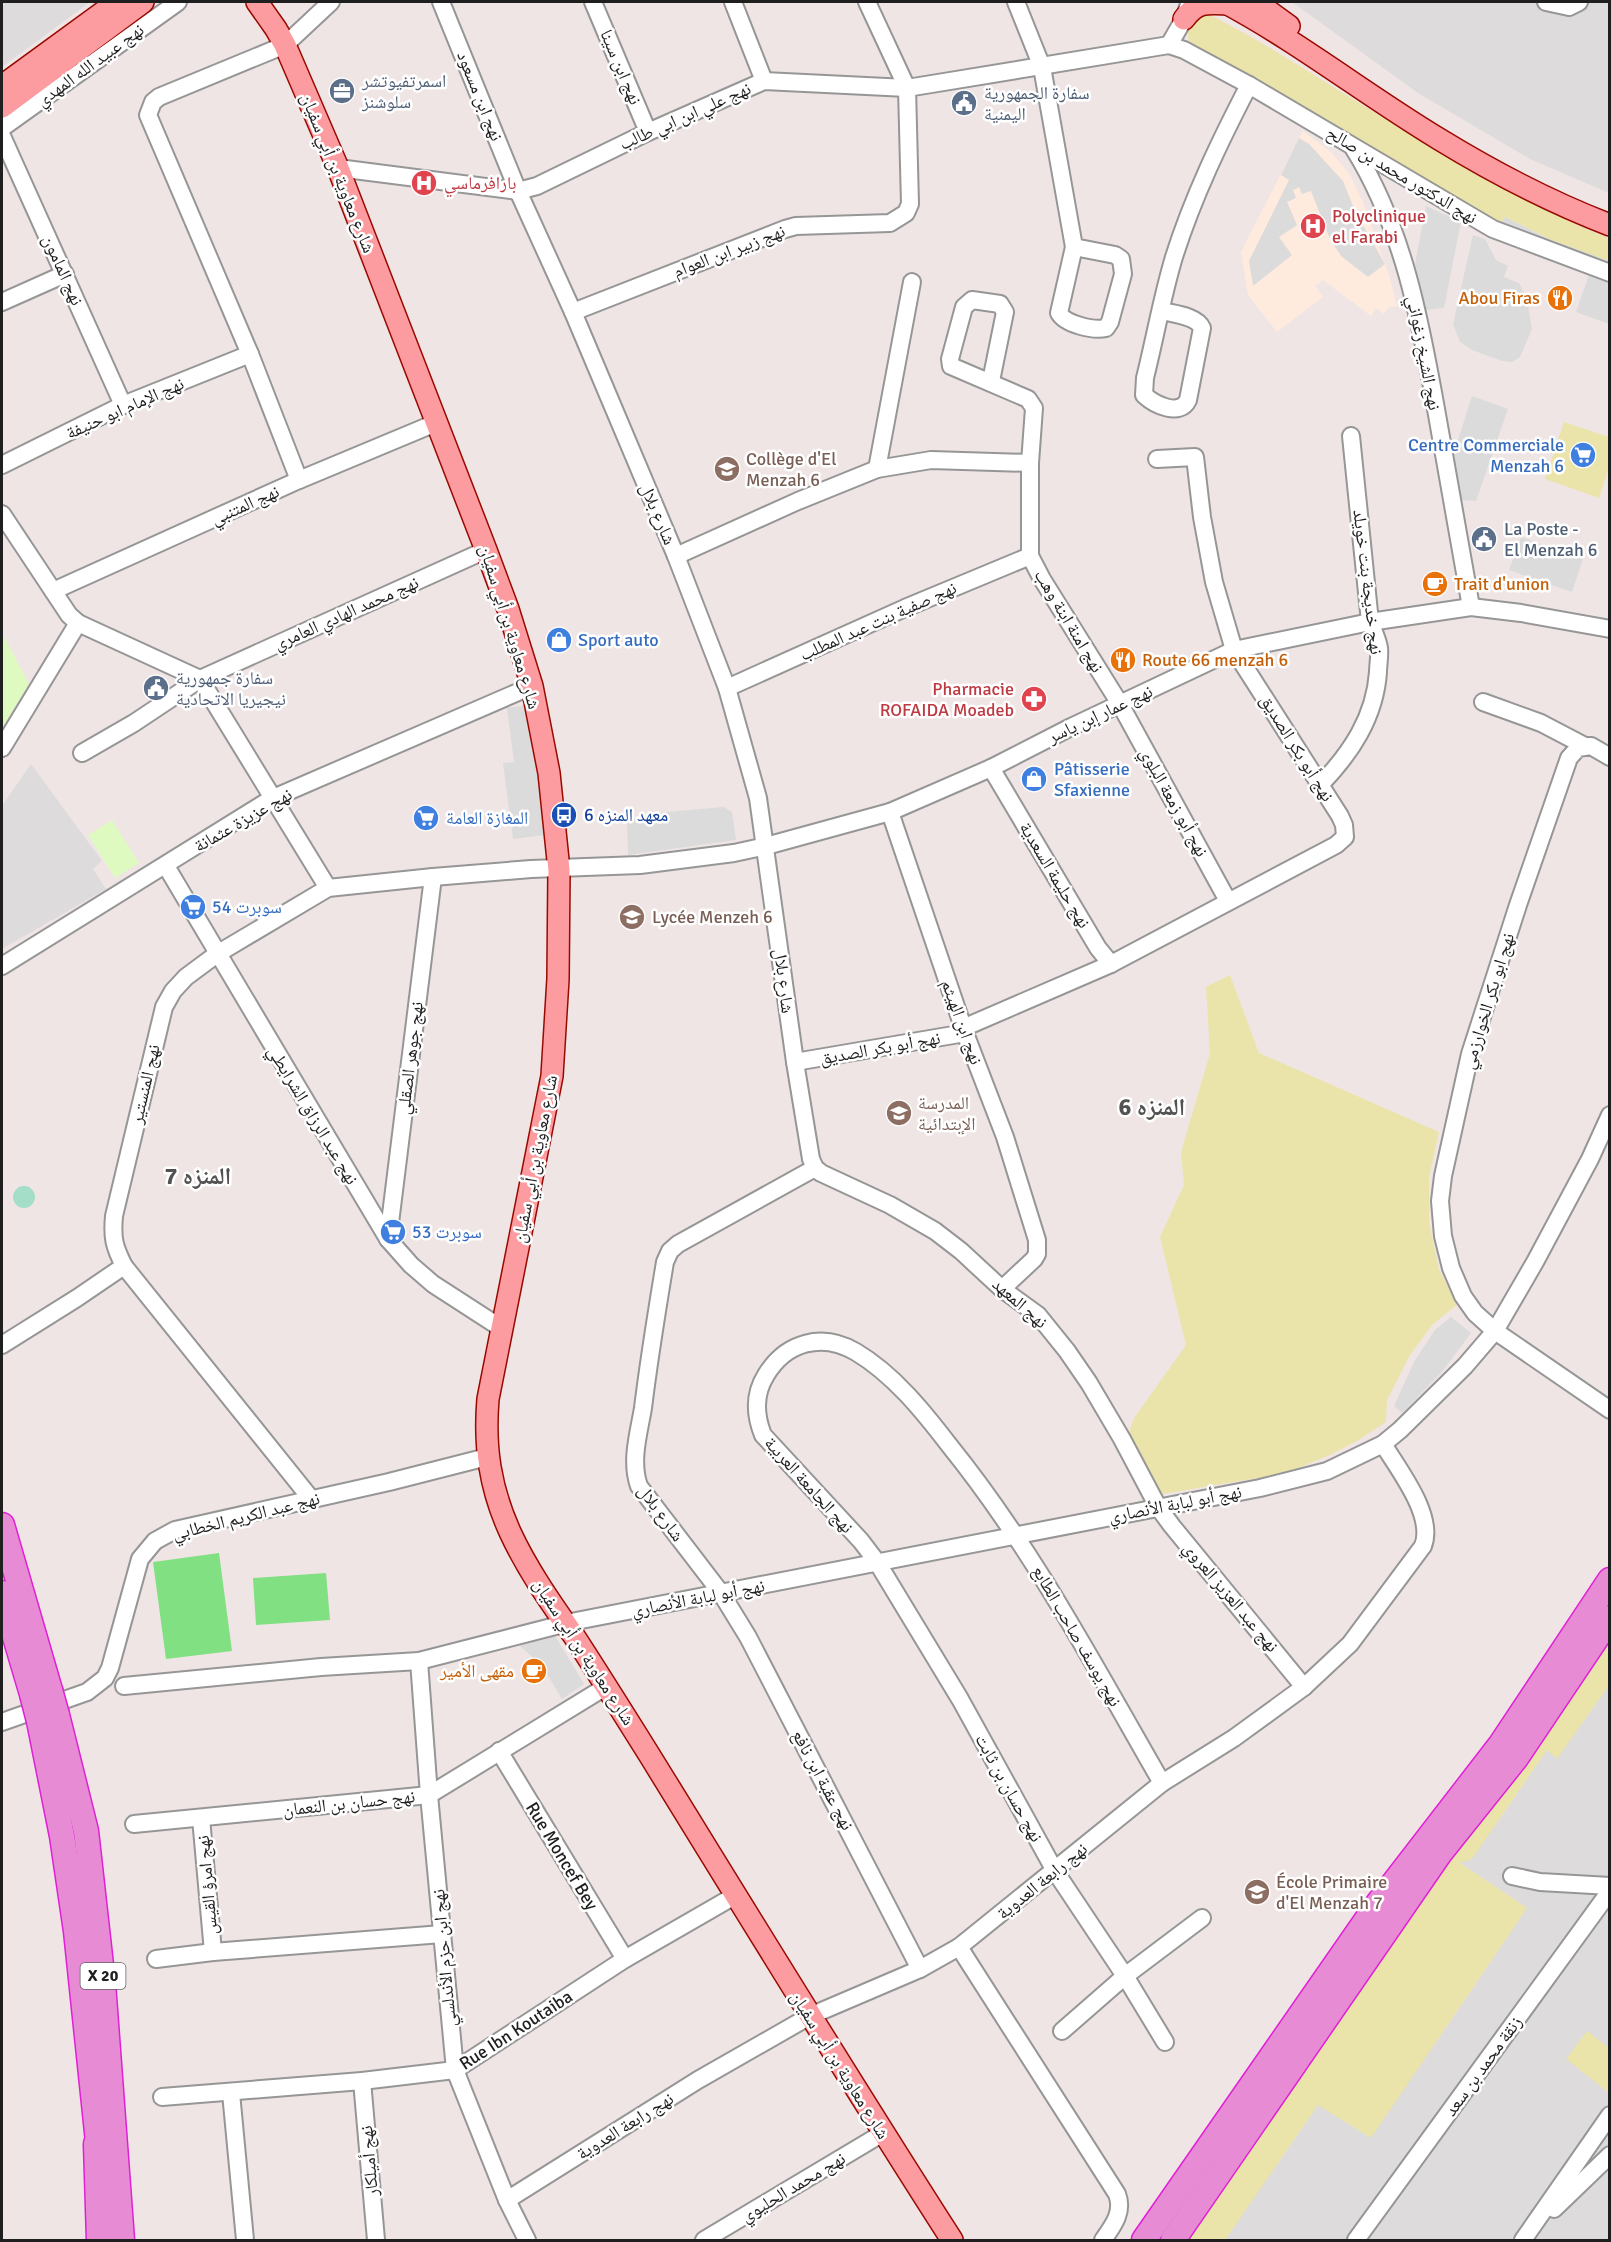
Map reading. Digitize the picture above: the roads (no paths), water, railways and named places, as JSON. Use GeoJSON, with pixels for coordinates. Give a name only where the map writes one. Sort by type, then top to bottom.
{"type":"FeatureCollection","features":[{"type":"Feature","properties":{"kind":"highway"},"geometry":{"type":"LineString","coordinates":[[2,1516],[10,1551]]}},
{"type":"Feature","properties":{"kind":"highway","name":"X 20"},"geometry":{"type":"LineString","coordinates":[[2,1526],[10,1551],[48,1718],[86,1831],[103,1983],[122,2241]]}},
{"type":"Feature","properties":{"kind":"highway"},"geometry":{"type":"LineString","coordinates":[[1144,2241],[1379,1902],[1501,1743],[1610,1580]]}},
{"type":"Feature","properties":{"kind":"highway","name":"X 20"},"geometry":{"type":"LineString","coordinates":[[2,1593],[41,1692]]}},
{"type":"Feature","properties":{"kind":"highway"},"geometry":{"type":"LineString","coordinates":[[1173,2241],[1440,1853],[1516,1758],[1610,1618]]}},
{"type":"Feature","properties":{"kind":"highway","name":"X 20"},"geometry":{"type":"LineString","coordinates":[[48,1718],[74,1921],[109,2241]]}},
{"type":"Feature","properties":{"kind":"highway"},"geometry":{"type":"LineString","coordinates":[[103,1983],[137,2241]]}},
{"type":"Feature","properties":{"kind":"highway"},"geometry":{"type":"LineString","coordinates":[[95,2106],[99,2241]]}},
{"type":"Feature","properties":{"kind":"main road"},"geometry":{"type":"LineString","coordinates":[[2,86],[117,2]]}},
{"type":"Feature","properties":{"kind":"main road"},"geometry":{"type":"LineString","coordinates":[[2,107],[143,2]]}},
{"type":"Feature","properties":{"kind":"main road","name":"شارع معاوية بن أبي سفيان"},"geometry":{"type":"LineString","coordinates":[[257,2],[280,37],[338,168],[438,422],[508,609],[531,686],[549,773],[559,870],[558,980],[552,1076],[488,1400],[487,1457],[496,1495],[510,1532],[529,1569],[607,1686],[810,2016],[952,2241]]}},
{"type":"Feature","properties":{"kind":"main road"},"geometry":{"type":"LineString","coordinates":[[268,2],[280,37]]}},
{"type":"Feature","properties":{"kind":"main road"},"geometry":{"type":"LineString","coordinates":[[1256,2],[1442,128],[1570,199],[1610,214]]}},
{"type":"Feature","properties":{"kind":"main road"},"geometry":{"type":"LineString","coordinates":[[1179,20],[1199,5],[1226,3],[1292,41],[1438,139],[1566,208],[1610,225]]}},
{"type":"Feature","properties":{"kind":"street","name":"نهج عبيد الله المهدي"},"geometry":{"type":"LineString","coordinates":[[2,128],[178,2]]}},
{"type":"Feature","properties":{"kind":"street"},"geometry":{"type":"LineString","coordinates":[[299,480],[250,354],[148,115],[153,102],[159,97],[280,37],[331,2]]}},
{"type":"Feature","properties":{"kind":"street","name":"نهج ابن مسعود"},"geometry":{"type":"LineString","coordinates":[[441,2],[518,191]]}},
{"type":"Feature","properties":{"kind":"street","name":"نهج ابن سينا"},"geometry":{"type":"LineString","coordinates":[[593,2],[648,132]]}},
{"type":"Feature","properties":{"kind":"street"},"geometry":{"type":"LineString","coordinates":[[734,2],[764,81]]}},
{"type":"Feature","properties":{"kind":"street"},"geometry":{"type":"LineString","coordinates":[[867,2],[907,88]]}},
{"type":"Feature","properties":{"kind":"street"},"geometry":{"type":"LineString","coordinates":[[1016,2],[1042,67],[1074,247],[1059,313],[1065,320],[1098,329],[1106,328],[1110,322],[1123,274],[1121,259],[1115,255],[1074,247]]}},
{"type":"Feature","properties":{"kind":"street"},"geometry":{"type":"LineString","coordinates":[[1546,2],[1569,8],[1579,2]]}},
{"type":"Feature","properties":{"kind":"street","name":"نهج علي ابن ابي طالب"},"geometry":{"type":"LineString","coordinates":[[338,168],[518,191],[537,186],[648,132],[764,81],[907,88],[1042,67],[1179,20]]}},
{"type":"Feature","properties":{"kind":"street","name":"نهج الدكتور محمد بن صالح"},"geometry":{"type":"LineString","coordinates":[[1179,20],[1193,54],[1351,144],[1493,229],[1610,273]]}},
{"type":"Feature","properties":{"kind":"street"},"geometry":{"type":"LineString","coordinates":[[1162,311],[1195,320],[1202,328],[1188,400],[1185,406],[1179,409],[1172,409],[1144,395],[1144,378],[1174,259],[1190,212],[1210,160],[1249,85]]}},
{"type":"Feature","properties":{"kind":"street","name":"نهج زبير ابن العوام"},"geometry":{"type":"LineString","coordinates":[[573,312],[785,229],[796,226],[890,223],[898,219],[906,213],[910,204],[907,88]]}},
{"type":"Feature","properties":{"kind":"street","name":"نهج المامون"},"geometry":{"type":"LineString","coordinates":[[2,136],[123,405]]}},
{"type":"Feature","properties":{"kind":"street","name":"نهج الشيخ زغواني"},"geometry":{"type":"LineString","coordinates":[[1351,144],[1370,175],[1387,212],[1419,314],[1471,607]]}},
{"type":"Feature","properties":{"kind":"street","name":"شارع بلال"},"geometry":{"type":"LineString","coordinates":[[518,191],[573,312],[676,556],[727,688],[754,776],[766,846],[795,1062],[811,1160],[815,1168],[678,1244],[670,1251],[665,1262],[637,1450],[636,1479],[721,1593]]}},
{"type":"Feature","properties":{"kind":"street"},"geometry":{"type":"LineString","coordinates":[[2,302],[65,274]]}},
{"type":"Feature","properties":{"kind":"street"},"geometry":{"type":"LineString","coordinates":[[877,470],[912,282]]}},
{"type":"Feature","properties":{"kind":"street","name":"نهج امنة ابنة وهب"},"geometry":{"type":"LineString","coordinates":[[991,381],[1005,312],[1000,304],[972,300],[964,308],[950,363],[953,368],[991,381],[1028,399],[1032,404],[1034,421],[1030,463],[1030,556],[1120,704]]}},
{"type":"Feature","properties":{"kind":"street","name":"نهج الإمام ابو حنيفة"},"geometry":{"type":"LineString","coordinates":[[2,465],[123,405],[250,354]]}},
{"type":"Feature","properties":{"kind":"street","name":"نهج المتنبي"},"geometry":{"type":"LineString","coordinates":[[53,591],[299,480],[438,422]]}},
{"type":"Feature","properties":{"kind":"street","name":"نهج خديجة بنت خويلد"},"geometry":{"type":"LineString","coordinates":[[1320,785],[1338,767],[1350,750],[1369,714],[1377,679],[1379,649],[1370,622],[1351,436]]}},
{"type":"Feature","properties":{"kind":"street","name":"نهج أبو بكر الصديق"},"geometry":{"type":"LineString","coordinates":[[795,1062],[964,1030],[1111,964],[1336,845],[1345,837],[1344,825],[1234,650],[1214,582],[1202,517],[1195,458],[1157,459]]}},
{"type":"Feature","properties":{"kind":"street"},"geometry":{"type":"LineString","coordinates":[[676,556],[798,501],[877,470],[930,460],[1030,463]]}},
{"type":"Feature","properties":{"kind":"street"},"geometry":{"type":"LineString","coordinates":[[2,514],[69,615],[78,623],[200,680],[328,888]]}},
{"type":"Feature","properties":{"kind":"street","name":"نهج محمد الهادي العامري"},"geometry":{"type":"LineString","coordinates":[[82,753],[134,723],[200,680],[486,550]]}},
{"type":"Feature","properties":{"kind":"street","name":"نهج صفية بنت عبد المطلب"},"geometry":{"type":"LineString","coordinates":[[727,688],[905,608],[1030,556]]}},
{"type":"Feature","properties":{"kind":"street","name":"نهج عمار إبن ياسر"},"geometry":{"type":"LineString","coordinates":[[559,870],[640,865],[734,853],[890,812],[991,768],[1234,650],[1370,622],[1471,607],[1610,629]]}},
{"type":"Feature","properties":{"kind":"street"},"geometry":{"type":"LineString","coordinates":[[2,748],[78,623]]}},
{"type":"Feature","properties":{"kind":"street","name":"نهج عزيزة عثمانة"},"geometry":{"type":"LineString","coordinates":[[2,966],[272,799],[531,686]]}},
{"type":"Feature","properties":{"kind":"street"},"geometry":{"type":"LineString","coordinates":[[1483,702],[1541,723],[1585,746],[1598,748],[1610,758]]}},
{"type":"Feature","properties":{"kind":"street","name":"نهج أبو زمعة البلوي"},"geometry":{"type":"LineString","coordinates":[[1120,704],[1228,901]]}},
{"type":"Feature","properties":{"kind":"street","name":"نهج ابو بكر الخوارزمي"},"geometry":{"type":"LineString","coordinates":[[1585,746],[1578,748],[1569,758],[1470,1054],[1453,1124],[1440,1201],[1443,1236],[1451,1268],[1463,1296],[1475,1313],[1495,1330],[1606,1402]]}},
{"type":"Feature","properties":{"kind":"street","name":"نهج حليمة السعدية"},"geometry":{"type":"LineString","coordinates":[[991,768],[1098,948],[1111,964]]}},
{"type":"Feature","properties":{"kind":"street","name":"نهج ابن الهيثم"},"geometry":{"type":"LineString","coordinates":[[890,812],[964,1030],[1005,1137],[1037,1240],[1037,1254],[1034,1260],[1002,1289]]}},
{"type":"Feature","properties":{"kind":"street","name":"نهج عبد الرزاق الشرايطي"},"geometry":{"type":"LineString","coordinates":[[166,866],[388,1239],[411,1265],[433,1284],[501,1328]]}},
{"type":"Feature","properties":{"kind":"street","name":"نهج المنستير"},"geometry":{"type":"LineString","coordinates":[[312,1500],[124,1266],[114,1246],[112,1233],[114,1216],[164,1007],[173,991],[186,977],[217,954],[328,888],[531,869],[559,870]]}},
{"type":"Feature","properties":{"kind":"street","name":"نهج جوهر الصقلي"},"geometry":{"type":"LineString","coordinates":[[388,1239],[433,877]]}},
{"type":"Feature","properties":{"kind":"street","name":"نهج أبو لبابة الأنصاري"},"geometry":{"type":"LineString","coordinates":[[124,1686],[321,1667],[419,1661],[565,1623],[1292,1481],[1327,1471],[1383,1444],[1465,1366],[1495,1330],[1564,1209],[1610,1115]]}},
{"type":"Feature","properties":{"kind":"street","name":"نهج المعهد"},"geometry":{"type":"LineString","coordinates":[[815,1168],[821,1173],[890,1205],[935,1231],[961,1251],[1002,1289],[1038,1315],[1067,1351],[1122,1439],[1158,1507]]}},
{"type":"Feature","properties":{"kind":"street"},"geometry":{"type":"LineString","coordinates":[[2,1344],[124,1266]]}},
{"type":"Feature","properties":{"kind":"street","name":"نهج الجامعة العربية"},"geometry":{"type":"LineString","coordinates":[[878,1563],[861,1541],[774,1449],[761,1429],[756,1406],[760,1384],[771,1366],[789,1349],[807,1343],[830,1342],[855,1351],[886,1375],[915,1404],[987,1491]]}},
{"type":"Feature","properties":{"kind":"street","name":"نهج رابعة العدوية"},"geometry":{"type":"LineString","coordinates":[[507,2200],[698,2080],[810,2016],[920,1969],[959,1947],[1162,1783],[1234,1738],[1304,1687],[1350,1644],[1426,1539],[1425,1520],[1418,1503],[1383,1444]]}},
{"type":"Feature","properties":{"kind":"street","name":"نهج عبد الكريم الخطابي"},"geometry":{"type":"LineString","coordinates":[[2,1722],[87,1692],[105,1678],[110,1668],[140,1559],[155,1541],[174,1530],[312,1500],[487,1457]]}},
{"type":"Feature","properties":{"kind":"street","name":"نهج يوسف صاحب الطابع"},"geometry":{"type":"LineString","coordinates":[[987,1491],[1049,1587],[1162,1783]]}},
{"type":"Feature","properties":{"kind":"street","name":"نهج عبد العزيز العروي"},"geometry":{"type":"LineString","coordinates":[[1158,1507],[1304,1687]]}},
{"type":"Feature","properties":{"kind":"street","name":"نهج حسان بن ثابت"},"geometry":{"type":"LineString","coordinates":[[878,1563],[960,1700],[1055,1870],[1125,1976],[1164,2042]]}},
{"type":"Feature","properties":{"kind":"street","name":"نهج عقبة ابن نافع"},"geometry":{"type":"LineString","coordinates":[[721,1593],[748,1637],[920,1969]]}},
{"type":"Feature","properties":{"kind":"street","name":"نهج ابن حزم الأندلسي"},"geometry":{"type":"LineString","coordinates":[[419,1661],[454,2070],[526,2241]]}},
{"type":"Feature","properties":{"kind":"street","name":"نهج حسان بن النعمان"},"geometry":{"type":"LineString","coordinates":[[134,1824],[429,1795],[607,1686]]}},
{"type":"Feature","properties":{"kind":"street","name":"Rue Moncef Bey"},"geometry":{"type":"LineString","coordinates":[[499,1752],[625,1959]]}},
{"type":"Feature","properties":{"kind":"street","name":"نهج امرؤ القيس"},"geometry":{"type":"LineString","coordinates":[[201,1818],[213,1952]]}},
{"type":"Feature","properties":{"kind":"street"},"geometry":{"type":"LineString","coordinates":[[1512,1876],[1540,1882],[1610,1886]]}},
{"type":"Feature","properties":{"kind":"street","name":"زنقة محمد بن سعد"},"geometry":{"type":"LineString","coordinates":[[1356,2241],[1610,1891]]}},
{"type":"Feature","properties":{"kind":"street","name":"Rue Ibn Koutaiba"},"geometry":{"type":"LineString","coordinates":[[162,2097],[362,2082],[454,2070],[625,1959],[736,1895]]}},
{"type":"Feature","properties":{"kind":"street"},"geometry":{"type":"LineString","coordinates":[[1062,2031],[1125,1976],[1202,1918]]}},
{"type":"Feature","properties":{"kind":"street"},"geometry":{"type":"LineString","coordinates":[[156,1959],[213,1952],[442,1934]]}},
{"type":"Feature","properties":{"kind":"street"},"geometry":{"type":"LineString","coordinates":[[959,1947],[1117,2193],[1120,2202],[1119,2213],[1103,2241]]}},
{"type":"Feature","properties":{"kind":"street","name":"نهج أميلكار"},"geometry":{"type":"LineString","coordinates":[[362,2082],[376,2241]]}},
{"type":"Feature","properties":{"kind":"street"},"geometry":{"type":"LineString","coordinates":[[231,2093],[245,2241]]}},
{"type":"Feature","properties":{"kind":"street"},"geometry":{"type":"LineString","coordinates":[[1526,2237],[1610,2115]]}},
{"type":"Feature","properties":{"kind":"street","name":"نهج محمد الحليوي"},"geometry":{"type":"LineString","coordinates":[[704,2241],[883,2133]]}},
{"type":"Feature","properties":{"kind":"street"},"geometry":{"type":"LineString","coordinates":[[1526,2237],[1610,2155]]}},
{"type":"Feature","properties":{"kind":"place","name":"اسمرتفيوتشر سلوشنز"},"geometry":{"type":"Point","coordinates":[342,91]}},
{"type":"Feature","properties":{"kind":"place","name":"سفارة الجمهورية اليمنية"},"geometry":{"type":"Point","coordinates":[964,103]}},
{"type":"Feature","properties":{"kind":"place","name":"بارافرماسي"},"geometry":{"type":"Point","coordinates":[424,183]}},
{"type":"Feature","properties":{"kind":"place","name":"Polyclinique el Farabi"},"geometry":{"type":"Point","coordinates":[1313,226]}},
{"type":"Feature","properties":{"kind":"place","name":"Abou Firas"},"geometry":{"type":"Point","coordinates":[1560,298]}},
{"type":"Feature","properties":{"kind":"place","name":"Centre Commerciale Menzah 6"},"geometry":{"type":"Point","coordinates":[1583,455]}},
{"type":"Feature","properties":{"kind":"place","name":"Collège d'El Menzah 6"},"geometry":{"type":"Point","coordinates":[727,469]}},
{"type":"Feature","properties":{"kind":"place","name":"La Poste - El Menzah 6"},"geometry":{"type":"Point","coordinates":[1484,539]}},
{"type":"Feature","properties":{"kind":"place","name":"Trait d'union"},"geometry":{"type":"Point","coordinates":[1435,584]}},
{"type":"Feature","properties":{"kind":"place","name":"Sport auto"},"geometry":{"type":"Point","coordinates":[559,640]}},
{"type":"Feature","properties":{"kind":"place","name":"Route 66 menzah 6"},"geometry":{"type":"Point","coordinates":[1123,660]}},
{"type":"Feature","properties":{"kind":"place","name":"سفارة جمهورية نيجيريا الاتحادية"},"geometry":{"type":"Point","coordinates":[156,688]}},
{"type":"Feature","properties":{"kind":"place","name":"Pharmacie ROFAIDA Moadeb"},"geometry":{"type":"Point","coordinates":[1034,699]}},
{"type":"Feature","properties":{"kind":"place","name":"Pâtisserie Sfaxienne"},"geometry":{"type":"Point","coordinates":[1034,779]}},
{"type":"Feature","properties":{"kind":"place","name":"معهد المنزه 6"},"geometry":{"type":"Point","coordinates":[564,815]}},
{"type":"Feature","properties":{"kind":"place","name":"المغازة العامة"},"geometry":{"type":"Point","coordinates":[426,818]}},
{"type":"Feature","properties":{"kind":"place","name":"سوبرت 54"},"geometry":{"type":"Point","coordinates":[193,907]}},
{"type":"Feature","properties":{"kind":"place","name":"Lycée Menzeh 6"},"geometry":{"type":"Point","coordinates":[632,917]}},
{"type":"Feature","properties":{"kind":"place","name":"المدرسة الإبتدائية"},"geometry":{"type":"Point","coordinates":[899,1113]}},
{"type":"Feature","properties":{"kind":"place","name":"سوبرت 53"},"geometry":{"type":"Point","coordinates":[393,1232]}},
{"type":"Feature","properties":{"kind":"place","name":"مقهى الأمير"},"geometry":{"type":"Point","coordinates":[534,1671]}},
{"type":"Feature","properties":{"kind":"place","name":"École Primaire d'El Menzah 7"},"geometry":{"type":"Point","coordinates":[1257,1892]}},
{"type":"Feature","properties":{"kind":"district","name":"المنزه 6"},"geometry":{"type":"Point","coordinates":[1152,1107]}},
{"type":"Feature","properties":{"kind":"district","name":"المنزه 7"},"geometry":{"type":"Point","coordinates":[198,1176]}}]}
